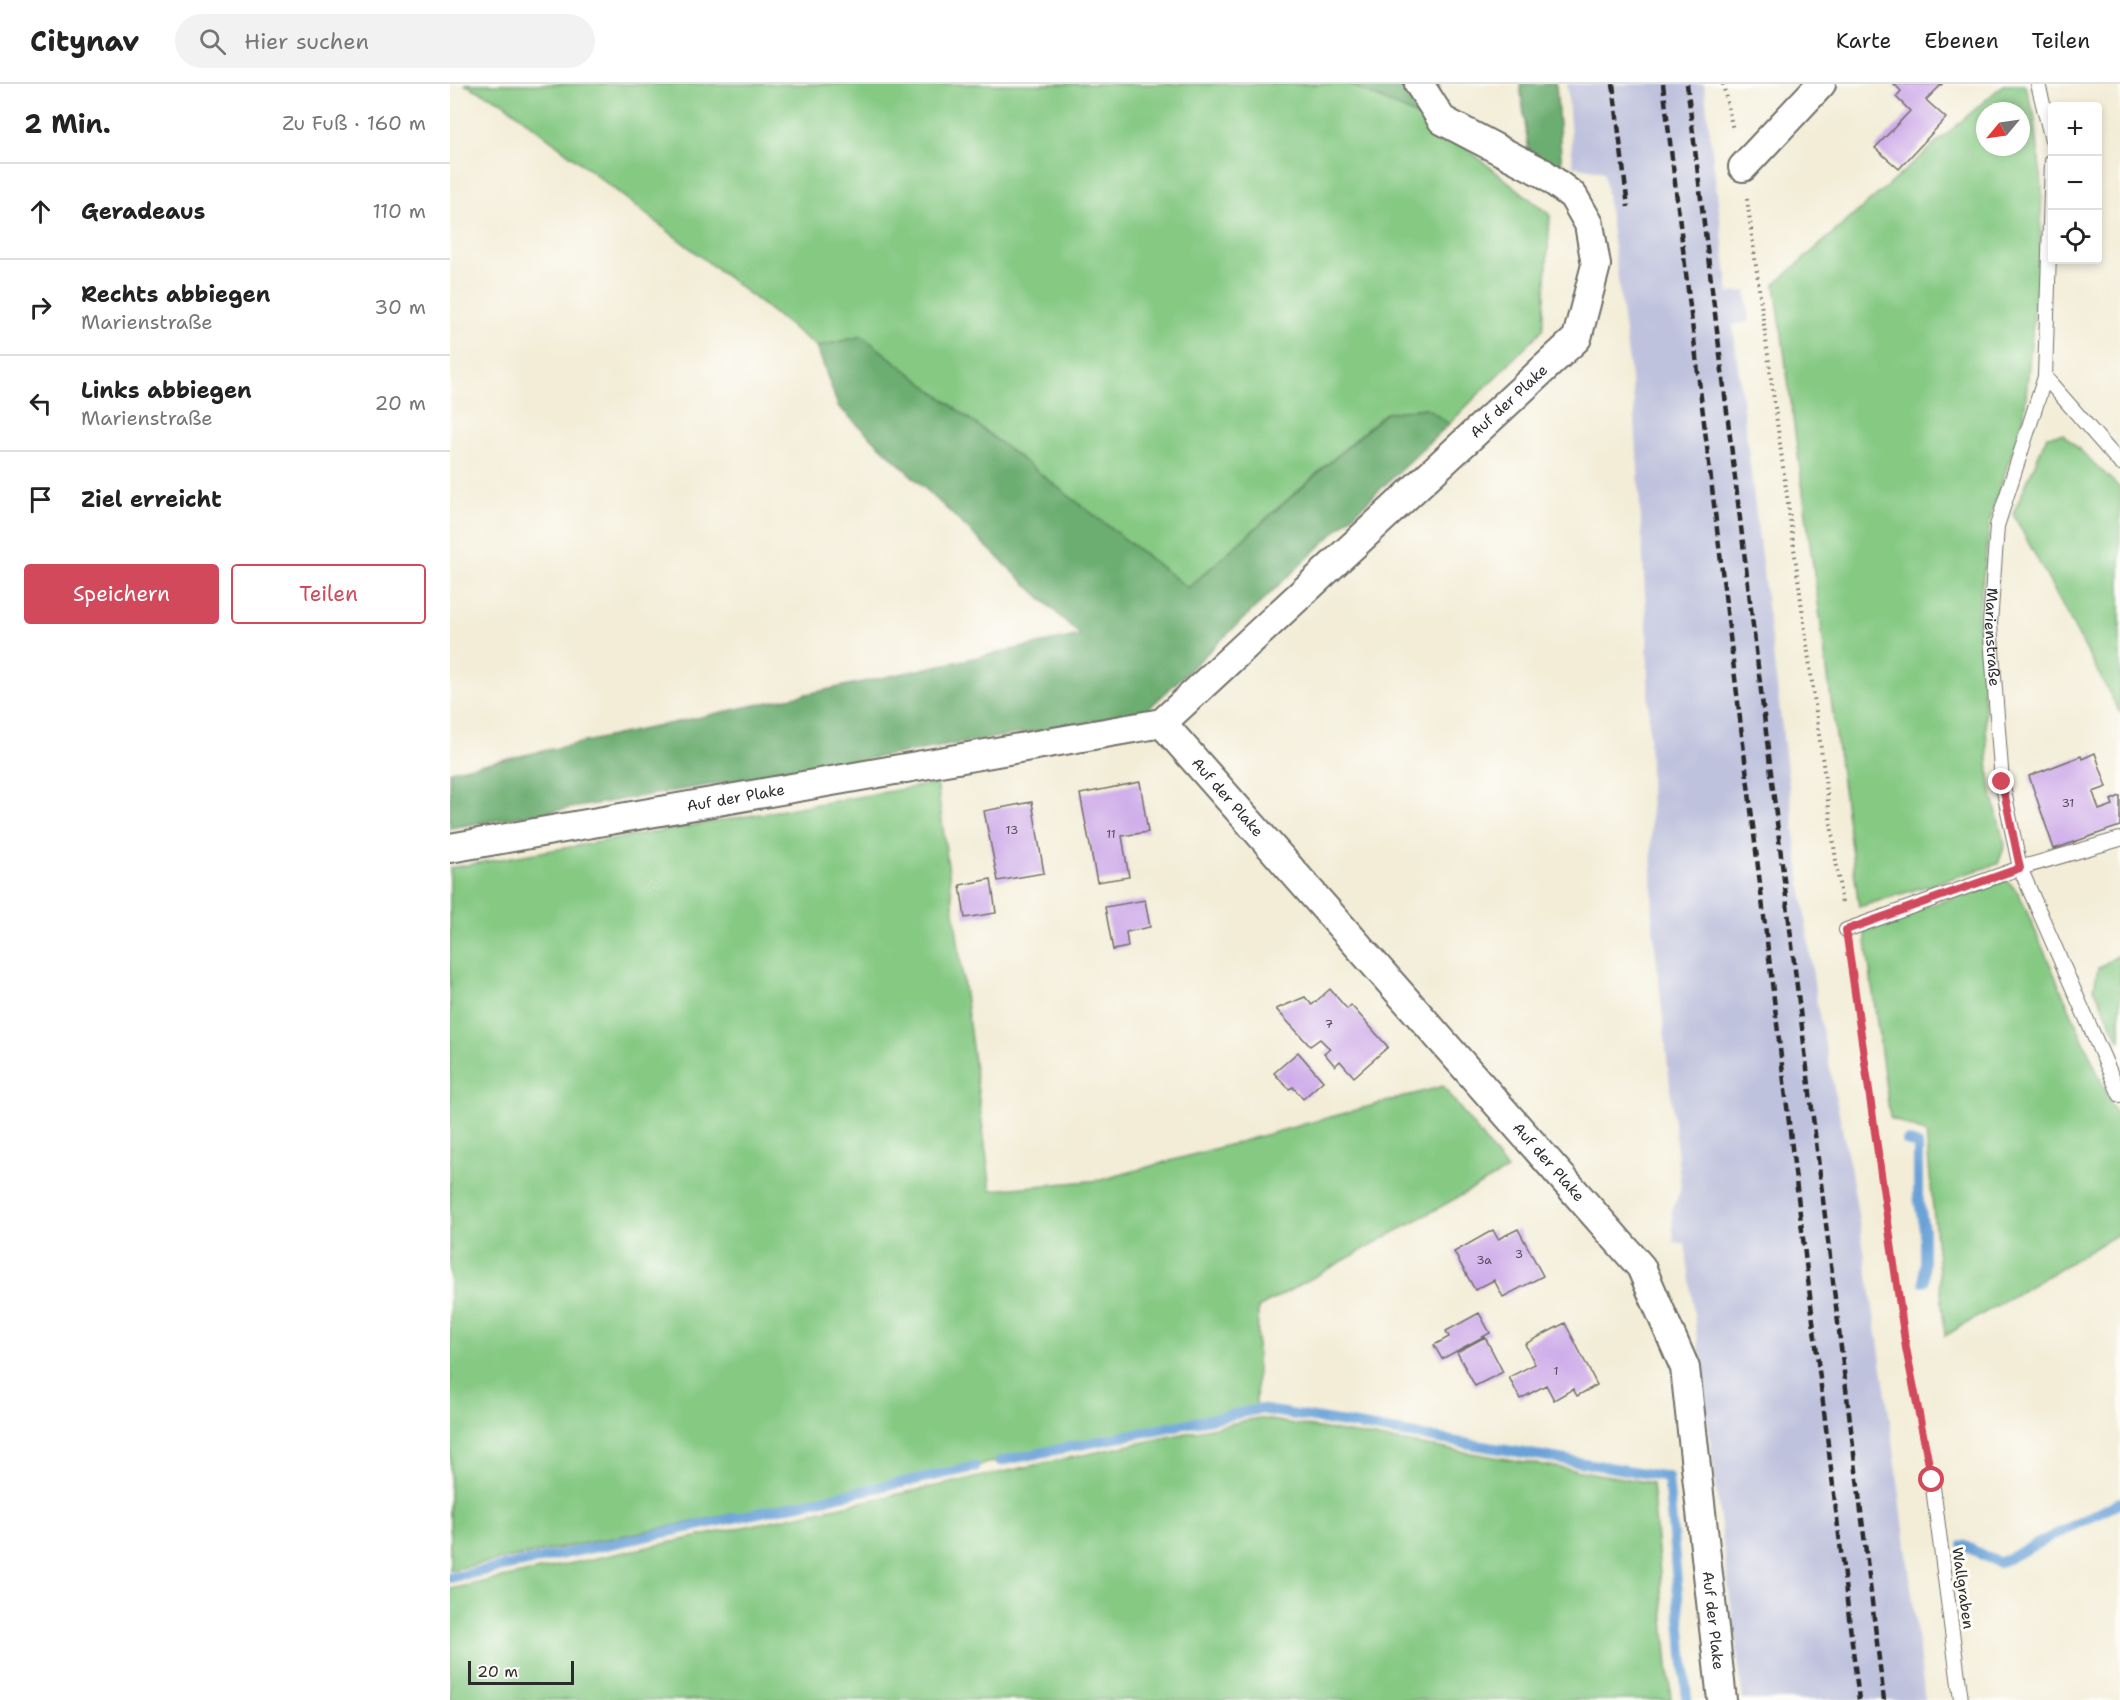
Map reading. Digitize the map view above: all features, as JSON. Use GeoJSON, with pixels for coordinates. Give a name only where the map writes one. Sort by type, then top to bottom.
{"type":"FeatureCollection","features":[{"type":"Feature","properties":{"kind":"street","name":"Auf der Plake"},"geometry":{"type":"LineString","coordinates":[[450,848],[1162,723],[1576,338],[1596,265],[1589,224],[1574,196],[1543,173],[1442,120],[1419,84]]}},
{"type":"Feature","properties":{"kind":"street"},"geometry":{"type":"LineString","coordinates":[[1743,167],[1821,84]]}},
{"type":"Feature","properties":{"kind":"street","name":"Auf der Plake"},"geometry":{"type":"LineString","coordinates":[[1162,723],[1641,1267],[1685,1368],[1722,1700]]}},
{"type":"Feature","properties":{"kind":"lane"},"geometry":{"type":"LineString","coordinates":[[2038,84],[2048,124]]}},
{"type":"Feature","properties":{"kind":"lane","name":"Marienstraße"},"geometry":{"type":"LineString","coordinates":[[2050,210],[2045,377],[1998,525],[1990,624],[2002,782],[2020,868],[2120,1095]]}},
{"type":"Feature","properties":{"kind":"lane"},"geometry":{"type":"LineString","coordinates":[[2045,377],[2120,463]]}},
{"type":"Feature","properties":{"kind":"lane"},"geometry":{"type":"LineString","coordinates":[[1846,930],[2020,868],[2120,839]]}},
{"type":"Feature","properties":{"kind":"lane","name":"Wallgraben"},"geometry":{"type":"LineString","coordinates":[[1932,1480],[1961,1700]]}},
{"type":"Feature","properties":{"kind":"path"},"geometry":{"type":"LineString","coordinates":[[1723,84],[1743,167],[1846,930],[1906,1348],[1932,1480]]}},
{"type":"Feature","properties":{"kind":"shaded area"},"geometry":{"type":"Polygon","coordinates":[[[1567,84],[1704,84],[1729,293],[1746,291],[1749,322],[1733,325],[1800,876],[1817,1005],[1851,1172],[1869,1281],[1894,1448],[1925,1700],[1743,1700],[1685,1243],[1674,1243],[1672,1211],[1681,1188],[1653,927],[1647,627],[1634,402],[1604,172],[1573,166],[1567,84]]]}},
{"type":"Feature","properties":{"kind":"green space"},"geometry":{"type":"Polygon","coordinates":[[[464,84],[1349,84],[1437,125],[1550,215],[1543,329],[1449,424],[1426,408],[1385,413],[1188,588],[862,336],[817,347],[502,102],[464,84]]]}},
{"type":"Feature","properties":{"kind":"green space"},"geometry":{"type":"Polygon","coordinates":[[[1349,84],[1439,84],[1437,125],[1349,84]]]}},
{"type":"Feature","properties":{"kind":"green space"},"geometry":{"type":"Polygon","coordinates":[[[1520,84],[1556,84],[1562,169],[1529,153],[1520,84]]]}},
{"type":"Feature","properties":{"kind":"green space"},"geometry":{"type":"Polygon","coordinates":[[[2004,84],[2024,84],[2034,113],[2042,186],[2040,251],[2024,416],[1991,515],[1978,617],[1990,786],[2005,845],[1998,864],[1859,907],[1775,284],[1976,108],[1976,156],[2030,156],[2030,102],[1983,102],[2004,84]]]}},
{"type":"Feature","properties":{"kind":"green space"},"geometry":{"type":"Polygon","coordinates":[[[862,336],[1188,588],[1386,413],[1426,408],[1449,424],[1144,713],[450,828],[450,771],[1080,635],[838,406],[817,347],[862,336]]]}},
{"type":"Feature","properties":{"kind":"green space"},"geometry":{"type":"Polygon","coordinates":[[[2063,434],[2120,488],[2120,713],[2013,514],[2047,436],[2063,434]]]}},
{"type":"Feature","properties":{"kind":"green space"},"geometry":{"type":"Polygon","coordinates":[[[937,783],[991,1190],[1101,1180],[1443,1086],[1507,1170],[1258,1308],[1256,1410],[450,1570],[450,868],[937,783]]]}},
{"type":"Feature","properties":{"kind":"green space"},"geometry":{"type":"Polygon","coordinates":[[[2007,880],[2019,894],[2120,1124],[2120,1233],[1945,1336],[1926,1133],[1890,1118],[1864,927],[2007,880]]]}},
{"type":"Feature","properties":{"kind":"green space"},"geometry":{"type":"Polygon","coordinates":[[[2120,954],[2120,1042],[2094,988],[2098,968],[2120,954]]]}},
{"type":"Feature","properties":{"kind":"green space"},"geometry":{"type":"Polygon","coordinates":[[[1258,1418],[1652,1483],[1671,1700],[450,1700],[450,1589],[1258,1418]]]}},
{"type":"Feature","properties":{"kind":"building"},"geometry":{"type":"Polygon","coordinates":[[[1894,84],[1942,84],[1926,100],[1946,118],[1899,169],[1875,148],[1910,111],[1896,97],[1901,91],[1894,84]]]}},
{"type":"Feature","properties":{"kind":"building"},"geometry":{"type":"Polygon","coordinates":[[[2095,753],[2107,787],[2093,792],[2099,810],[2113,805],[2111,800],[2120,796],[2120,826],[2054,849],[2029,776],[2095,753]]]}},
{"type":"Feature","properties":{"kind":"building"},"geometry":{"type":"Polygon","coordinates":[[[1140,782],[1148,832],[1122,836],[1129,877],[1097,882],[1080,794],[1140,782]]]}},
{"type":"Feature","properties":{"kind":"building"},"geometry":{"type":"Polygon","coordinates":[[[1032,802],[1044,873],[998,881],[984,811],[1032,802]]]}},
{"type":"Feature","properties":{"kind":"building"},"geometry":{"type":"Polygon","coordinates":[[[991,879],[996,913],[965,918],[960,885],[991,879]]]}},
{"type":"Feature","properties":{"kind":"building"},"geometry":{"type":"Polygon","coordinates":[[[1145,900],[1150,927],[1126,932],[1128,947],[1113,950],[1105,907],[1145,900]]]}},
{"type":"Feature","properties":{"kind":"building"},"geometry":{"type":"Polygon","coordinates":[[[1330,989],[1347,1009],[1351,1005],[1388,1047],[1354,1077],[1340,1061],[1335,1066],[1324,1053],[1330,1049],[1320,1039],[1310,1046],[1276,1009],[1305,997],[1312,1005],[1330,989]]]}},
{"type":"Feature","properties":{"kind":"building"},"geometry":{"type":"Polygon","coordinates":[[[1298,1052],[1323,1081],[1303,1099],[1293,1087],[1289,1089],[1274,1073],[1298,1052]]]}},
{"type":"Feature","properties":{"kind":"building"},"geometry":{"type":"Polygon","coordinates":[[[1518,1229],[1543,1276],[1503,1297],[1494,1280],[1475,1290],[1454,1252],[1493,1230],[1498,1239],[1518,1229]]]}},
{"type":"Feature","properties":{"kind":"building"},"geometry":{"type":"Polygon","coordinates":[[[1479,1313],[1490,1333],[1442,1359],[1434,1345],[1449,1337],[1446,1331],[1479,1313]]]}},
{"type":"Feature","properties":{"kind":"building"},"geometry":{"type":"Polygon","coordinates":[[[1565,1323],[1597,1385],[1577,1396],[1573,1389],[1554,1400],[1546,1385],[1520,1399],[1509,1377],[1535,1364],[1525,1344],[1565,1323]]]}},
{"type":"Feature","properties":{"kind":"building"},"geometry":{"type":"Polygon","coordinates":[[[1485,1337],[1503,1372],[1475,1386],[1457,1352],[1485,1337]]]}},
{"type":"Feature","properties":{"kind":"waterway"},"geometry":{"type":"LineString","coordinates":[[1907,1141],[1918,1145],[1918,1196],[1924,1229],[1924,1282]]}},
{"type":"Feature","properties":{"kind":"waterway"},"geometry":{"type":"LineString","coordinates":[[1000,1461],[1260,1409],[1668,1477],[1687,1700]]}},
{"type":"Feature","properties":{"kind":"waterway"},"geometry":{"type":"LineString","coordinates":[[450,1578],[975,1467]]}},
{"type":"Feature","properties":{"kind":"waterway"},"geometry":{"type":"LineString","coordinates":[[1963,1545],[1999,1563],[2120,1502]]}},
{"type":"Feature","properties":{"kind":"railway"},"geometry":{"type":"LineString","coordinates":[[1613,84],[1628,207]]}},
{"type":"Feature","properties":{"kind":"railway"},"geometry":{"type":"LineString","coordinates":[[1663,84],[1859,1700]]}},
{"type":"Feature","properties":{"kind":"railway"},"geometry":{"type":"LineString","coordinates":[[1687,84],[1884,1700]]}},
{"type":"Feature","properties":{"kind":"route"},"geometry":{"type":"LineString","coordinates":[[1932,1480],[1906,1348],[1846,930],[2020,868],[2002,782]]}}]}
